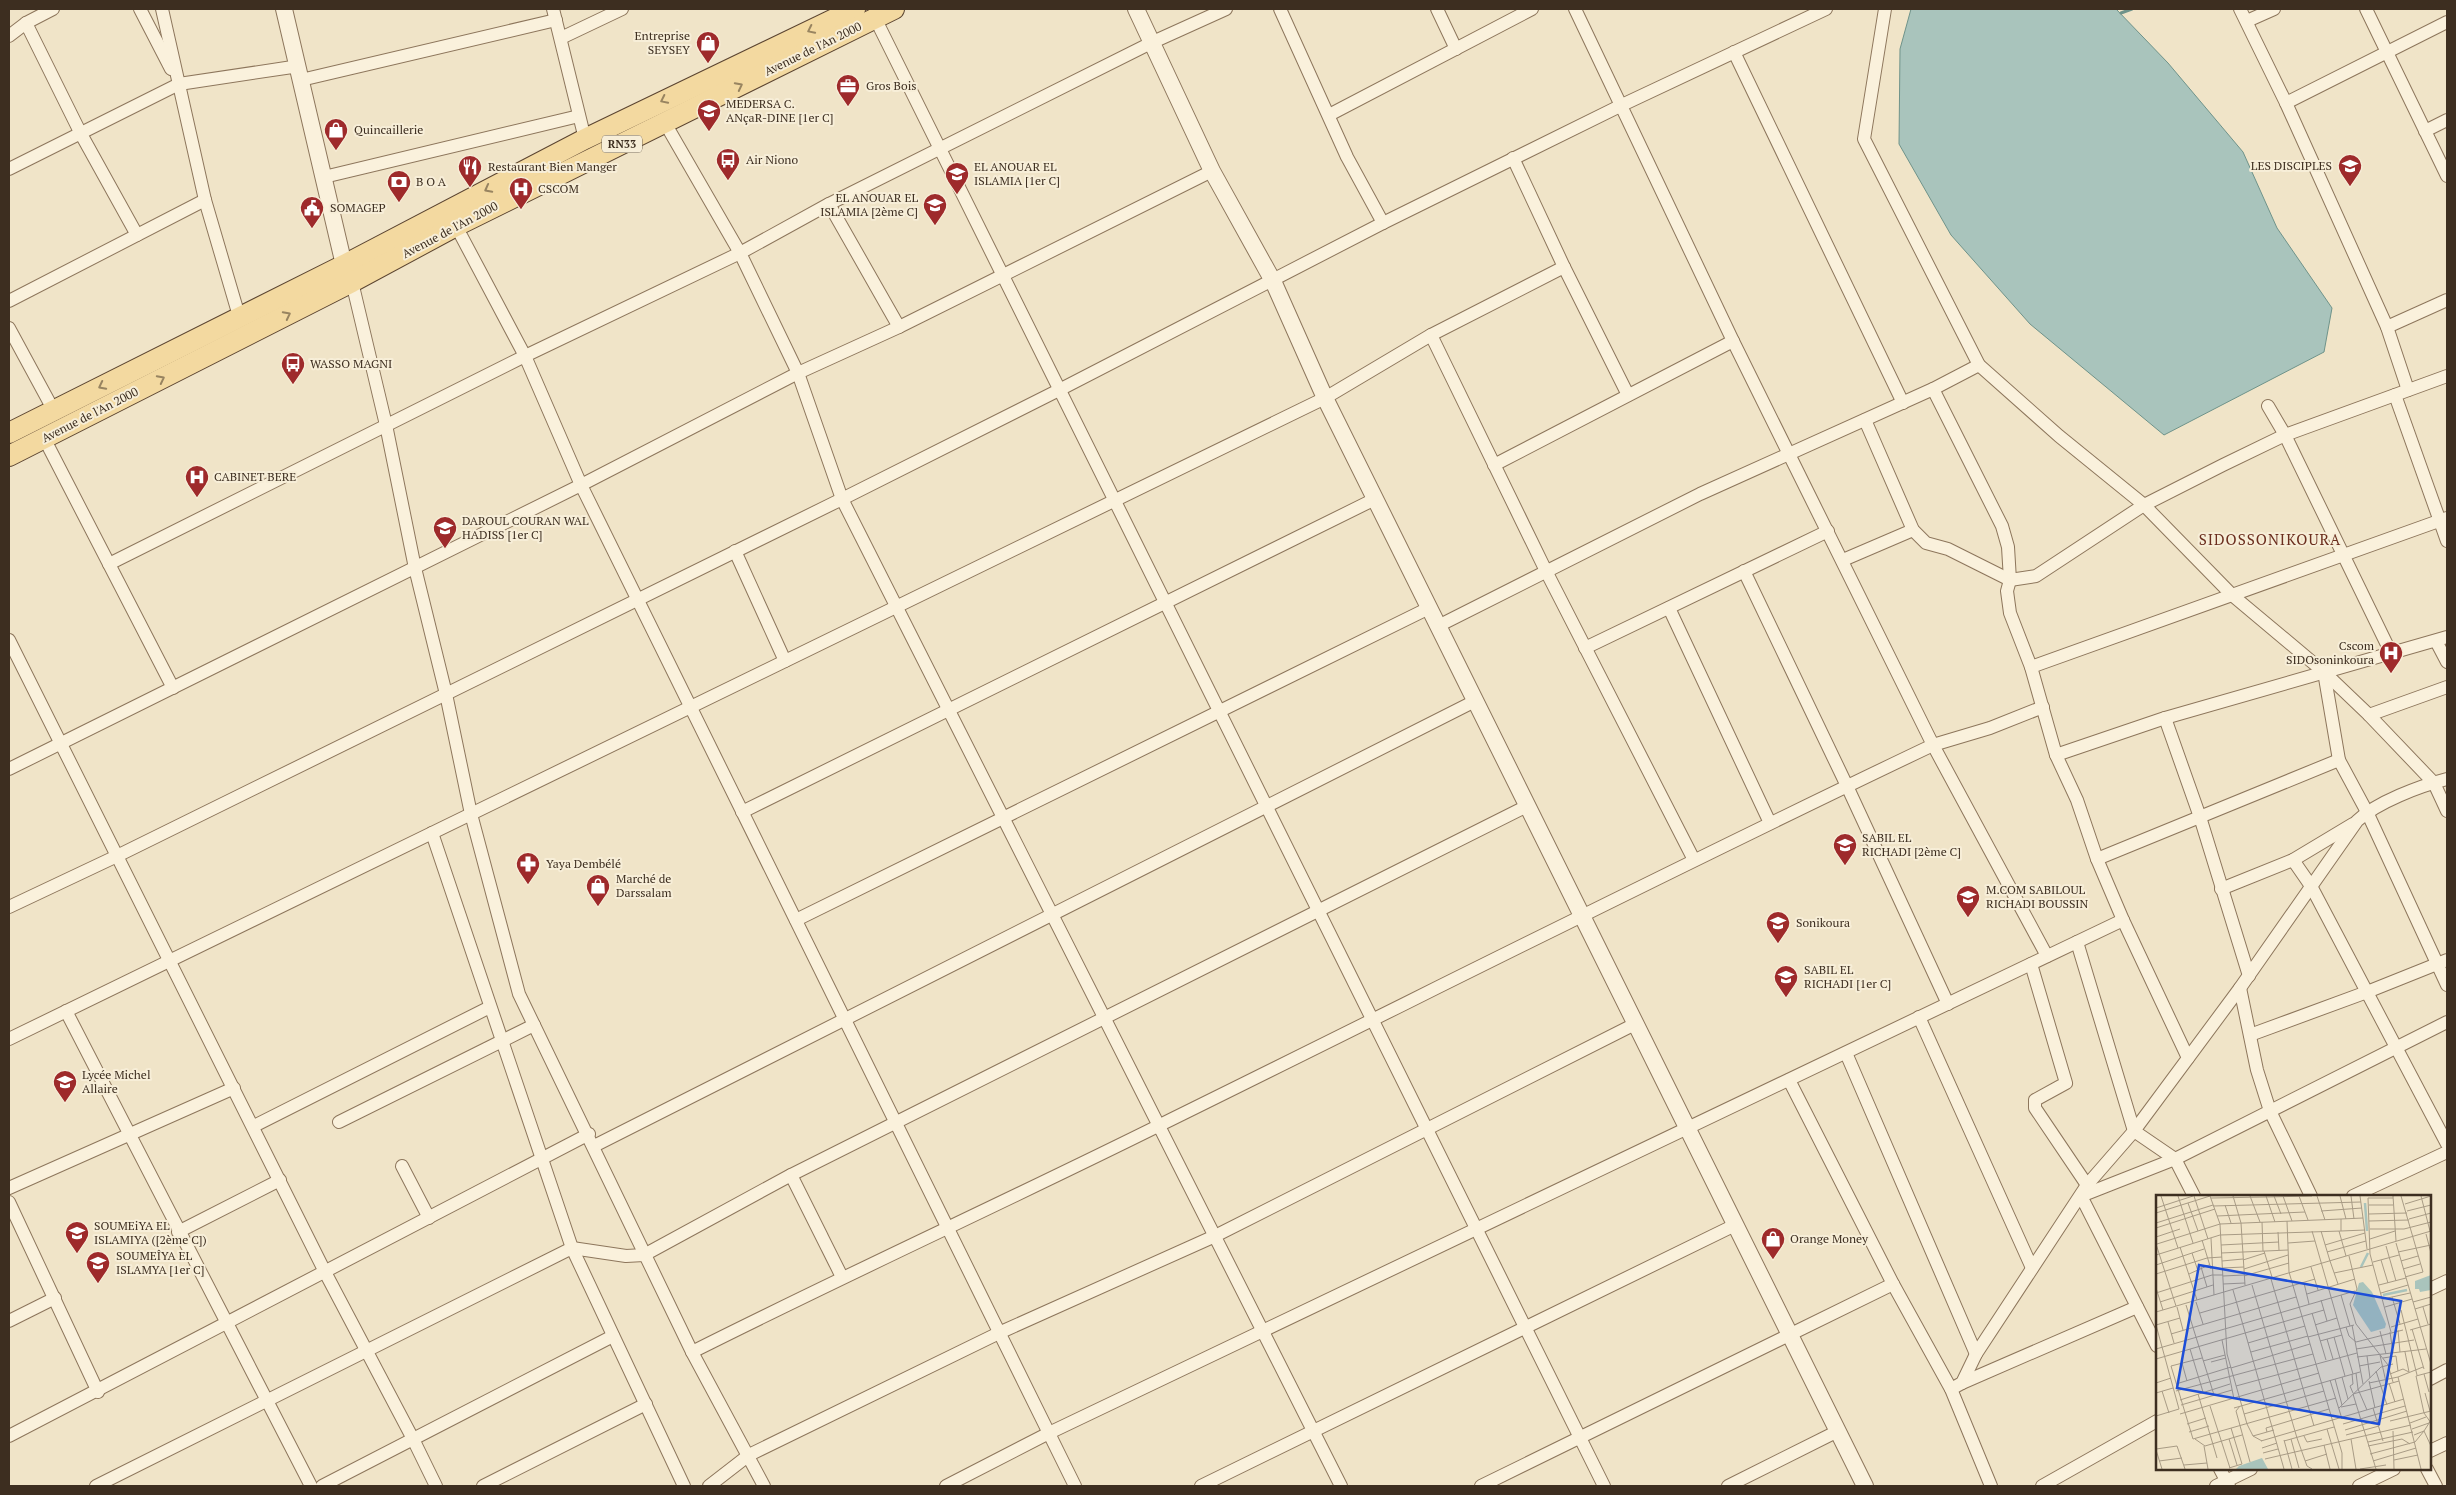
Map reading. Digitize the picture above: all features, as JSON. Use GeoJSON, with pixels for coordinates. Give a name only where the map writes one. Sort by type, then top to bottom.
{"type":"FeatureCollection","features":[{"type":"Feature","properties":{"kind":"main road","name":"Avenue de l'An 2000"},"geometry":{"type":"LineString","coordinates":[[9,456],[348,273],[584,139],[855,9]]}},
{"type":"Feature","properties":{"kind":"main road","name":"Avenue de l'An 2000"},"geometry":{"type":"LineString","coordinates":[[9,433],[239,316],[348,273],[456,226],[894,9]]}},
{"type":"Feature","properties":{"kind":"street"},"geometry":{"type":"LineString","coordinates":[[9,36],[26,23],[53,9]]}},
{"type":"Feature","properties":{"kind":"street"},"geometry":{"type":"LineString","coordinates":[[140,9],[178,84]]}},
{"type":"Feature","properties":{"kind":"street"},"geometry":{"type":"LineString","coordinates":[[162,9],[205,200],[239,316]]}},
{"type":"Feature","properties":{"kind":"street"},"geometry":{"type":"LineString","coordinates":[[284,9],[386,426],[415,568],[446,694],[470,814],[519,994],[692,1352],[764,1486]]}},
{"type":"Feature","properties":{"kind":"street"},"geometry":{"type":"LineString","coordinates":[[561,38],[622,9]]}},
{"type":"Feature","properties":{"kind":"street"},"geometry":{"type":"LineString","coordinates":[[1136,9],[1212,171],[1273,281],[1325,398],[1374,498],[1865,1486]]}},
{"type":"Feature","properties":{"kind":"street"},"geometry":{"type":"LineString","coordinates":[[109,564],[525,356],[740,253],[829,204],[1153,42],[1226,9]]}},
{"type":"Feature","properties":{"kind":"street"},"geometry":{"type":"LineString","coordinates":[[1280,9],[1347,157],[1383,223]]}},
{"type":"Feature","properties":{"kind":"street"},"geometry":{"type":"LineString","coordinates":[[1436,9],[1456,49]]}},
{"type":"Feature","properties":{"kind":"street"},"geometry":{"type":"LineString","coordinates":[[1329,115],[1532,9]]}},
{"type":"Feature","properties":{"kind":"street"},"geometry":{"type":"LineString","coordinates":[[1575,9],[1733,341],[1933,745],[2047,956]]}},
{"type":"Feature","properties":{"kind":"street"},"geometry":{"type":"LineString","coordinates":[[9,907],[117,856],[1061,390],[1383,223],[1513,158],[1826,9]]}},
{"type":"Feature","properties":{"kind":"street"},"geometry":{"type":"LineString","coordinates":[[1885,9],[1864,139],[1979,365],[2059,436],[2144,505],[2232,594],[2324,672],[2369,715],[2434,783],[2447,810]]}},
{"type":"Feature","properties":{"kind":"street"},"geometry":{"type":"LineString","coordinates":[[2240,9],[2286,103],[2387,327],[2408,390]]}},
{"type":"Feature","properties":{"kind":"street"},"geometry":{"type":"LineString","coordinates":[[2247,21],[2274,9]]}},
{"type":"Feature","properties":{"kind":"street"},"geometry":{"type":"LineString","coordinates":[[2366,9],[2447,176]]}},
{"type":"Feature","properties":{"kind":"street"},"geometry":{"type":"LineString","coordinates":[[9,169],[178,84],[300,73],[554,14],[584,139]]}},
{"type":"Feature","properties":{"kind":"street"},"geometry":{"type":"LineString","coordinates":[[875,18],[1116,499],[1604,1486]]}},
{"type":"Feature","properties":{"kind":"street"},"geometry":{"type":"LineString","coordinates":[[2286,103],[2447,22]]}},
{"type":"Feature","properties":{"kind":"street"},"geometry":{"type":"LineString","coordinates":[[26,23],[81,134],[137,235]]}},
{"type":"Feature","properties":{"kind":"street"},"geometry":{"type":"LineString","coordinates":[[1734,52],[1903,403]]}},
{"type":"Feature","properties":{"kind":"street"},"geometry":{"type":"LineString","coordinates":[[324,177],[579,116]]}},
{"type":"Feature","properties":{"kind":"street"},"geometry":{"type":"LineString","coordinates":[[2425,131],[2447,120]]}},
{"type":"Feature","properties":{"kind":"street"},"geometry":{"type":"LineString","coordinates":[[665,123],[740,253],[798,373],[842,499],[1341,1486]]}},
{"type":"Feature","properties":{"kind":"street"},"geometry":{"type":"LineString","coordinates":[[1513,158],[1564,267],[1628,395]]}},
{"type":"Feature","properties":{"kind":"street"},"geometry":{"type":"LineString","coordinates":[[9,769],[581,485],[798,373],[899,327],[1212,171]]}},
{"type":"Feature","properties":{"kind":"street"},"geometry":{"type":"LineString","coordinates":[[9,301],[205,200]]}},
{"type":"Feature","properties":{"kind":"street"},"geometry":{"type":"LineString","coordinates":[[829,204],[899,327]]}},
{"type":"Feature","properties":{"kind":"street"},"geometry":{"type":"LineString","coordinates":[[456,226],[525,356],[581,485],[1001,1332],[1075,1486]]}},
{"type":"Feature","properties":{"kind":"street"},"geometry":{"type":"LineString","coordinates":[[9,1039],[1325,398],[1431,335],[1564,267]]}},
{"type":"Feature","properties":{"kind":"street"},"geometry":{"type":"LineString","coordinates":[[2387,327],[2447,300]]}},
{"type":"Feature","properties":{"kind":"street"},"geometry":{"type":"LineString","coordinates":[[9,328],[54,411]]}},
{"type":"Feature","properties":{"kind":"street"},"geometry":{"type":"LineString","coordinates":[[1431,335],[1546,571],[1694,860]]}},
{"type":"Feature","properties":{"kind":"street"},"geometry":{"type":"LineString","coordinates":[[1494,464],[1733,341]]}},
{"type":"Feature","properties":{"kind":"street"},"geometry":{"type":"LineString","coordinates":[[1438,626],[1700,494],[1903,403],[1979,365]]}},
{"type":"Feature","properties":{"kind":"street"},"geometry":{"type":"LineString","coordinates":[[1865,420],[1913,530],[1926,543],[1948,549],[2010,580],[2036,576],[2144,505],[2285,435],[2447,376]]}},
{"type":"Feature","properties":{"kind":"street"},"geometry":{"type":"LineString","coordinates":[[1933,389],[2002,526],[2008,548],[2010,613],[2031,667],[2056,755],[2077,800],[2097,859],[2123,920],[2188,1058]]}},
{"type":"Feature","properties":{"kind":"street"},"geometry":{"type":"LineString","coordinates":[[2395,395],[2444,519],[2447,541]]}},
{"type":"Feature","properties":{"kind":"street"},"geometry":{"type":"LineString","coordinates":[[2268,406],[2285,435],[2392,655]]}},
{"type":"Feature","properties":{"kind":"street"},"geometry":{"type":"LineString","coordinates":[[44,438],[173,688]]}},
{"type":"Feature","properties":{"kind":"street"},"geometry":{"type":"LineString","coordinates":[[742,812],[1374,498]]}},
{"type":"Feature","properties":{"kind":"street"},"geometry":{"type":"LineString","coordinates":[[2031,667],[2444,519]]}},
{"type":"Feature","properties":{"kind":"street"},"geometry":{"type":"LineString","coordinates":[[1843,560],[1913,530]]}},
{"type":"Feature","properties":{"kind":"street"},"geometry":{"type":"LineString","coordinates":[[1585,648],[1828,531]]}},
{"type":"Feature","properties":{"kind":"street"},"geometry":{"type":"LineString","coordinates":[[735,551],[785,661]]}},
{"type":"Feature","properties":{"kind":"street"},"geometry":{"type":"LineString","coordinates":[[1744,572],[1847,786],[1948,1004]]}},
{"type":"Feature","properties":{"kind":"street"},"geometry":{"type":"LineString","coordinates":[[796,920],[1429,608]]}},
{"type":"Feature","properties":{"kind":"street"},"geometry":{"type":"LineString","coordinates":[[1669,608],[1770,824]]}},
{"type":"Feature","properties":{"kind":"street"},"geometry":{"type":"LineString","coordinates":[[2056,755],[2165,718],[2324,672],[2392,655],[2442,639],[2447,662]]}},
{"type":"Feature","properties":{"kind":"street"},"geometry":{"type":"LineString","coordinates":[[9,640],[254,1126],[325,1272],[436,1486]]}},
{"type":"Feature","properties":{"kind":"street"},"geometry":{"type":"LineString","coordinates":[[2324,672],[2338,760],[2367,812],[2442,962],[2447,985]]}},
{"type":"Feature","properties":{"kind":"street"},"geometry":{"type":"LineString","coordinates":[[2369,715],[2447,687]]}},
{"type":"Feature","properties":{"kind":"street"},"geometry":{"type":"LineString","coordinates":[[9,1436],[98,1392],[225,1323],[542,1159],[591,1140],[845,1020],[1475,701]]}},
{"type":"Feature","properties":{"kind":"street"},"geometry":{"type":"LineString","coordinates":[[692,1352],[842,1277],[1159,1125],[1581,915],[1847,786],[1933,745],[1990,728],[2043,707]]}},
{"type":"Feature","properties":{"kind":"street"},"geometry":{"type":"LineString","coordinates":[[2165,718],[2200,817],[2249,976]]}},
{"type":"Feature","properties":{"kind":"street"},"geometry":{"type":"LineString","coordinates":[[2097,859],[2338,760]]}},
{"type":"Feature","properties":{"kind":"street"},"geometry":{"type":"LineString","coordinates":[[2221,889],[2293,860],[2357,821],[2367,812],[2434,783],[2447,780]]}},
{"type":"Feature","properties":{"kind":"street"},"geometry":{"type":"LineString","coordinates":[[96,1486],[572,1248],[626,1256],[644,1255],[791,1175],[1527,806]]}},
{"type":"Feature","properties":{"kind":"street"},"geometry":{"type":"LineString","coordinates":[[1957,1386],[2084,1190],[2134,1131],[2249,976],[2357,821]]}},
{"type":"Feature","properties":{"kind":"street"},"geometry":{"type":"LineString","coordinates":[[432,833],[572,1248],[684,1486]]}},
{"type":"Feature","properties":{"kind":"street"},"geometry":{"type":"LineString","coordinates":[[2293,860],[2311,886],[2447,1144]]}},
{"type":"Feature","properties":{"kind":"street"},"geometry":{"type":"LineString","coordinates":[[946,1486],[1049,1433],[2123,920]]}},
{"type":"Feature","properties":{"kind":"street"},"geometry":{"type":"LineString","coordinates":[[2077,942],[2134,1131],[2175,1159],[2193,1195]]}},
{"type":"Feature","properties":{"kind":"street"},"geometry":{"type":"LineString","coordinates":[[2250,1035],[2368,992],[2442,962]]}},
{"type":"Feature","properties":{"kind":"street"},"geometry":{"type":"LineString","coordinates":[[2031,964],[2066,1083],[2035,1100],[2035,1108],[2084,1190],[2137,1307],[2156,1344]]}},
{"type":"Feature","properties":{"kind":"street"},"geometry":{"type":"LineString","coordinates":[[2240,988],[2270,1111],[2311,1195]]}},
{"type":"Feature","properties":{"kind":"street"},"geometry":{"type":"LineString","coordinates":[[254,1126],[490,1007]]}},
{"type":"Feature","properties":{"kind":"street"},"geometry":{"type":"LineString","coordinates":[[66,1011],[178,1232],[311,1486]]}},
{"type":"Feature","properties":{"kind":"street"},"geometry":{"type":"LineString","coordinates":[[1919,1018],[2032,1268]]}},
{"type":"Feature","properties":{"kind":"street"},"geometry":{"type":"LineString","coordinates":[[2084,1190],[2175,1159],[2447,1022]]}},
{"type":"Feature","properties":{"kind":"street"},"geometry":{"type":"LineString","coordinates":[[709,1486],[749,1455],[1001,1332],[1215,1236],[1635,1024]]}},
{"type":"Feature","properties":{"kind":"street"},"geometry":{"type":"LineString","coordinates":[[339,1122],[534,1025]]}},
{"type":"Feature","properties":{"kind":"street"},"geometry":{"type":"LineString","coordinates":[[1846,1053],[1976,1354]]}},
{"type":"Feature","properties":{"kind":"street"},"geometry":{"type":"LineString","coordinates":[[1789,1080],[1893,1284],[1957,1386],[1991,1486]]}},
{"type":"Feature","properties":{"kind":"street"},"geometry":{"type":"LineString","coordinates":[[9,1188],[130,1136],[234,1088]]}},
{"type":"Feature","properties":{"kind":"street"},"geometry":{"type":"LineString","coordinates":[[2355,1195],[2447,1152]]}},
{"type":"Feature","properties":{"kind":"street"},"geometry":{"type":"LineString","coordinates":[[402,1166],[429,1218]]}},
{"type":"Feature","properties":{"kind":"street"},"geometry":{"type":"LineString","coordinates":[[791,1175],[842,1277]]}},
{"type":"Feature","properties":{"kind":"street"},"geometry":{"type":"LineString","coordinates":[[178,1232],[280,1180]]}},
{"type":"Feature","properties":{"kind":"street"},"geometry":{"type":"LineString","coordinates":[[9,1202],[98,1392]]}},
{"type":"Feature","properties":{"kind":"street"},"geometry":{"type":"LineString","coordinates":[[1201,1486],[1735,1225]]}},
{"type":"Feature","properties":{"kind":"street"},"geometry":{"type":"LineString","coordinates":[[2431,1289],[2447,1281]]}},
{"type":"Feature","properties":{"kind":"street"},"geometry":{"type":"LineString","coordinates":[[1482,1486],[1893,1284]]}},
{"type":"Feature","properties":{"kind":"street"},"geometry":{"type":"LineString","coordinates":[[9,1321],[55,1298]]}},
{"type":"Feature","properties":{"kind":"street"},"geometry":{"type":"LineString","coordinates":[[1957,1386],[2137,1307]]}},
{"type":"Feature","properties":{"kind":"street"},"geometry":{"type":"LineString","coordinates":[[322,1486],[613,1336]]}},
{"type":"Feature","properties":{"kind":"street"},"geometry":{"type":"LineString","coordinates":[[2431,1378],[2447,1370]]}},
{"type":"Feature","properties":{"kind":"street"},"geometry":{"type":"LineString","coordinates":[[483,1486],[646,1404]]}},
{"type":"Feature","properties":{"kind":"street"},"geometry":{"type":"LineString","coordinates":[[2042,1486],[2156,1422]]}},
{"type":"Feature","properties":{"kind":"street"},"geometry":{"type":"LineString","coordinates":[[1728,1486],[1838,1431]]}},
{"type":"Feature","properties":{"kind":"street"},"geometry":{"type":"LineString","coordinates":[[2431,1451],[2447,1443]]}},
{"type":"Feature","properties":{"kind":"street"},"geometry":{"type":"LineString","coordinates":[[2220,1470],[2224,1484],[2249,1470]]}},
{"type":"Feature","properties":{"kind":"street"},"geometry":{"type":"LineString","coordinates":[[2359,1486],[2392,1470]]}},
{"type":"Feature","properties":{"kind":"street"},"geometry":{"type":"LineString","coordinates":[[2428,1470],[2436,1486]]}},
{"type":"Feature","properties":{"kind":"water"},"geometry":{"type":"Polygon","coordinates":[[[1911,9],[2116,9],[2168,63],[2243,152],[2277,228],[2332,308],[2324,352],[2164,435],[2030,324],[1951,235],[1899,144],[1900,49],[1911,9]]]}},
{"type":"Feature","properties":{"kind":"waterway"},"geometry":{"type":"LineString","coordinates":[[2121,13],[2132,9]]}},
{"type":"Feature","properties":{"kind":"place","name":"Entreprise SEYSEY"},"geometry":{"type":"Point","coordinates":[708,64]}},
{"type":"Feature","properties":{"kind":"place","name":"Gros Bois"},"geometry":{"type":"Point","coordinates":[848,107]}},
{"type":"Feature","properties":{"kind":"place","name":"MEDERSA C. ANçaR-DINE [1er C]"},"geometry":{"type":"Point","coordinates":[709,132]}},
{"type":"Feature","properties":{"kind":"place","name":"Quincaillerie"},"geometry":{"type":"Point","coordinates":[336,151]}},
{"type":"Feature","properties":{"kind":"place","name":"Air Niono"},"geometry":{"type":"Point","coordinates":[728,181]}},
{"type":"Feature","properties":{"kind":"place","name":"LES DISCIPLES"},"geometry":{"type":"Point","coordinates":[2350,187]}},
{"type":"Feature","properties":{"kind":"place","name":"Restaurant Bien Manger"},"geometry":{"type":"Point","coordinates":[470,188]}},
{"type":"Feature","properties":{"kind":"place","name":"EL ANOUAR EL ISLAMIA [1er C]"},"geometry":{"type":"Point","coordinates":[957,195]}},
{"type":"Feature","properties":{"kind":"place","name":"B O A"},"geometry":{"type":"Point","coordinates":[399,203]}},
{"type":"Feature","properties":{"kind":"place","name":"CSCOM"},"geometry":{"type":"Point","coordinates":[521,210]}},
{"type":"Feature","properties":{"kind":"place","name":"EL ANOUAR EL ISLAMIA [2ème C]"},"geometry":{"type":"Point","coordinates":[935,226]}},
{"type":"Feature","properties":{"kind":"place","name":"SOMAGEP"},"geometry":{"type":"Point","coordinates":[312,229]}},
{"type":"Feature","properties":{"kind":"place","name":"WASSO MAGNI"},"geometry":{"type":"Point","coordinates":[293,385]}},
{"type":"Feature","properties":{"kind":"place","name":"CABINET BERE"},"geometry":{"type":"Point","coordinates":[197,498]}},
{"type":"Feature","properties":{"kind":"place","name":"DAROUL COURAN WAL HADISS [1er C]"},"geometry":{"type":"Point","coordinates":[445,549]}},
{"type":"Feature","properties":{"kind":"place","name":"Cscom SIDOsoninkoura"},"geometry":{"type":"Point","coordinates":[2391,674]}},
{"type":"Feature","properties":{"kind":"place","name":"SABIL EL RICHADI [2ème C]"},"geometry":{"type":"Point","coordinates":[1845,866]}},
{"type":"Feature","properties":{"kind":"place","name":"Yaya Dembélé"},"geometry":{"type":"Point","coordinates":[528,885]}},
{"type":"Feature","properties":{"kind":"place","name":"Marché de Darssalam"},"geometry":{"type":"Point","coordinates":[598,907]}},
{"type":"Feature","properties":{"kind":"place","name":"M.COM SABILOUL RICHADI BOUSSIN"},"geometry":{"type":"Point","coordinates":[1968,918]}},
{"type":"Feature","properties":{"kind":"place","name":"Sonikoura"},"geometry":{"type":"Point","coordinates":[1778,944]}},
{"type":"Feature","properties":{"kind":"place","name":"SABIL EL RICHADI [1er C]"},"geometry":{"type":"Point","coordinates":[1786,998]}},
{"type":"Feature","properties":{"kind":"place","name":"Lycée Michel Allaire"},"geometry":{"type":"Point","coordinates":[65,1103]}},
{"type":"Feature","properties":{"kind":"place","name":"SOUMEiYA EL ISLAMIYA ([2ème C])"},"geometry":{"type":"Point","coordinates":[77,1254]}},
{"type":"Feature","properties":{"kind":"place","name":"Orange Money"},"geometry":{"type":"Point","coordinates":[1773,1260]}},
{"type":"Feature","properties":{"kind":"place","name":"SOUMEÎYA EL ISLAMYA [1er C]"},"geometry":{"type":"Point","coordinates":[98,1284]}},
{"type":"Feature","properties":{"kind":"district","name":"SIDOSSONIKOURA"},"geometry":{"type":"Point","coordinates":[2270,540]}}]}
